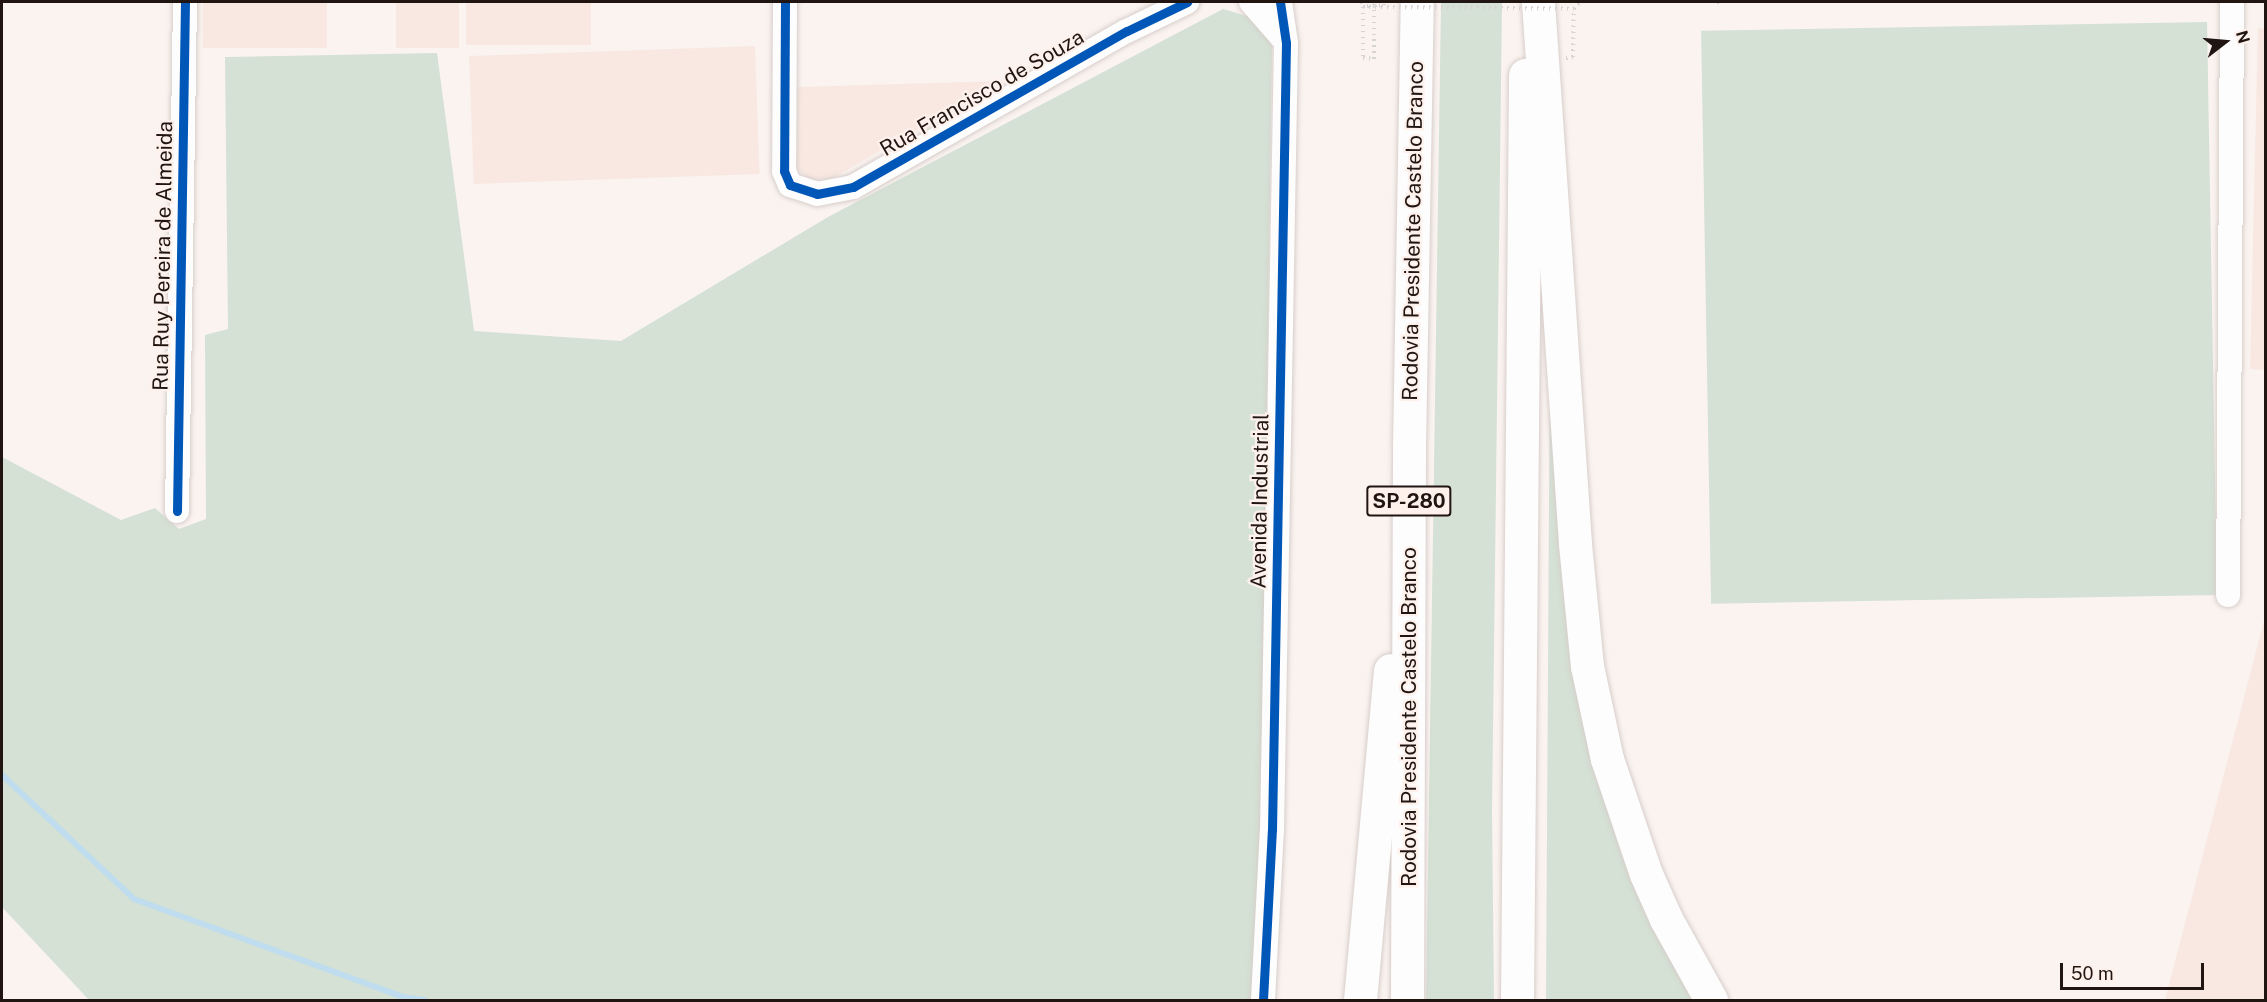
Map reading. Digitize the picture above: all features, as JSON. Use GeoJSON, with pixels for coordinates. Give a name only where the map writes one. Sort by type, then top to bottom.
{"type":"FeatureCollection","features":[{"type":"Feature","properties":{"kind":"highway","name":"Rodovia Presidente Castelo Branco"},"geometry":{"type":"LineString","coordinates":[[1407,1000],[1409,447],[1417,2]]}},
{"type":"Feature","properties":{"kind":"highway"},"geometry":{"type":"LineString","coordinates":[[1517,1000],[1526,2]]}},
{"type":"Feature","properties":{"kind":"highway"},"geometry":{"type":"LineString","coordinates":[[1538,2],[1575,544],[1587,666],[1607,759],[1646,874],[1666,919],[1711,1000]]}},
{"type":"Feature","properties":{"kind":"highway"},"geometry":{"type":"LineString","coordinates":[[1360,1000],[1409,447]]}},
{"type":"Feature","properties":{"kind":"street","name":"Rua Ruy Pereira de Almeida"},"geometry":{"type":"LineString","coordinates":[[177,511],[185,2]]}},
{"type":"Feature","properties":{"kind":"street","name":"Rua Francisco de Souza"},"geometry":{"type":"LineString","coordinates":[[786,2],[783,159],[790,185],[817,194],[853,187],[1127,31],[1187,2]]}},
{"type":"Feature","properties":{"kind":"street"},"geometry":{"type":"LineString","coordinates":[[1251,2],[1286,43]]}},
{"type":"Feature","properties":{"kind":"street","name":"Avenida Industrial"},"geometry":{"type":"LineString","coordinates":[[1263,1000],[1272,830],[1286,43],[1280,2]]}},
{"type":"Feature","properties":{"kind":"street"},"geometry":{"type":"LineString","coordinates":[[2228,595],[2232,2]]}},
{"type":"Feature","properties":{"kind":"path"},"geometry":{"type":"LineString","coordinates":[[1365,4],[1363,58],[1374,58],[1374,2]]}},
{"type":"Feature","properties":{"kind":"path"},"geometry":{"type":"LineString","coordinates":[[1365,4],[1384,5],[1384,2]]}},
{"type":"Feature","properties":{"kind":"path"},"geometry":{"type":"LineString","coordinates":[[1365,4],[1574,9],[1580,2]]}},
{"type":"Feature","properties":{"kind":"shaded area"},"geometry":{"type":"Polygon","coordinates":[[[203,2],[327,2],[327,48],[203,48],[203,2]]]}},
{"type":"Feature","properties":{"kind":"shaded area"},"geometry":{"type":"Polygon","coordinates":[[[396,2],[459,2],[459,48],[396,48],[396,2]]]}},
{"type":"Feature","properties":{"kind":"shaded area"},"geometry":{"type":"Polygon","coordinates":[[[466,2],[591,2],[591,45],[466,45],[466,2]]]}},
{"type":"Feature","properties":{"kind":"shaded area"},"geometry":{"type":"Polygon","coordinates":[[[2258,28],[2266,29],[2265,370],[2250,369],[2258,28]]]}},
{"type":"Feature","properties":{"kind":"shaded area"},"geometry":{"type":"Polygon","coordinates":[[[755,46],[759,174],[474,184],[469,56],[755,46]]]}},
{"type":"Feature","properties":{"kind":"shaded area"},"geometry":{"type":"Polygon","coordinates":[[[1002,81],[831,179],[811,180],[793,165],[797,87],[1002,81]]]}},
{"type":"Feature","properties":{"kind":"shaded area"},"geometry":{"type":"Polygon","coordinates":[[[2265,617],[2265,1000],[2165,1000],[2265,617]]]}},
{"type":"Feature","properties":{"kind":"green space"},"geometry":{"type":"Polygon","coordinates":[[[1441,2],[1502,2],[1492,811],[1494,1000],[1426,1000],[1441,2]]]}},
{"type":"Feature","properties":{"kind":"green space"},"geometry":{"type":"Polygon","coordinates":[[[1223,9],[1254,18],[1268,32],[1272,46],[1261,828],[1252,1000],[89,1000],[2,907],[2,457],[121,520],[155,508],[179,529],[206,519],[205,335],[228,329],[225,57],[437,53],[474,331],[621,341],[828,217],[1223,9]]]}},
{"type":"Feature","properties":{"kind":"green space"},"geometry":{"type":"Polygon","coordinates":[[[2207,22],[2217,595],[1711,604],[1701,31],[2207,22]]]}},
{"type":"Feature","properties":{"kind":"green space"},"geometry":{"type":"Polygon","coordinates":[[[1550,342],[1577,647],[1701,1000],[1546,1000],[1550,342]]]}},
{"type":"Feature","properties":{"kind":"waterway"},"geometry":{"type":"LineString","coordinates":[[2,775],[134,899],[403,997],[425,1000]]}},
{"type":"Feature","properties":{"kind":"cycle path"},"geometry":{"type":"LineString","coordinates":[[177,511],[185,2]]}},
{"type":"Feature","properties":{"kind":"cycle path"},"geometry":{"type":"LineString","coordinates":[[785,2],[784,171],[790,185],[817,194],[853,187],[1127,31],[1187,2]]}},
{"type":"Feature","properties":{"kind":"cycle path"},"geometry":{"type":"LineString","coordinates":[[1263,1000],[1272,830],[1286,43],[1280,2]]}}]}
